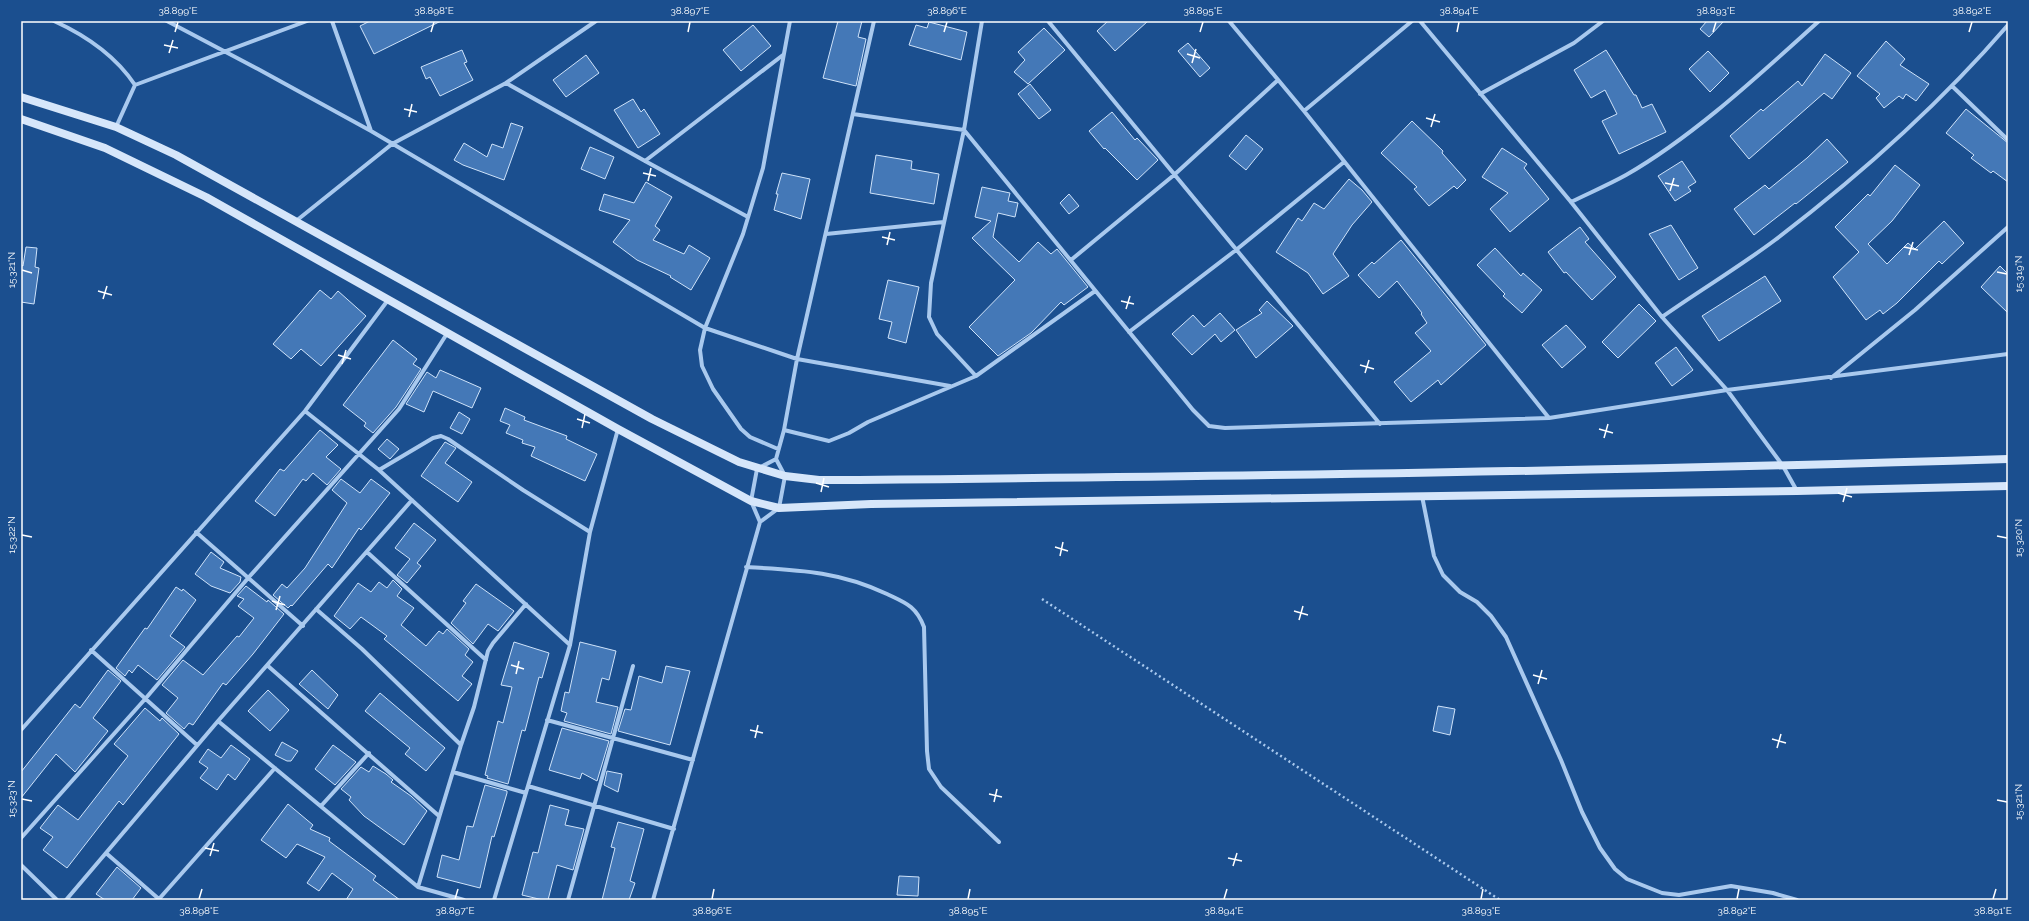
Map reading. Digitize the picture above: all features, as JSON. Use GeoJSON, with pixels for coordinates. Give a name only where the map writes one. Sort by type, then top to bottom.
{"type":"FeatureCollection","features":[{"type":"Feature","properties":{"kind":"main road"},"geometry":{"type":"LineString","coordinates":[[21,97],[116,127],[176,155],[652,419],[738,462],[757,469],[785,476],[819,480],[875,480],[1394,474],[1783,466],[2008,459]]}},
{"type":"Feature","properties":{"kind":"main road"},"geometry":{"type":"LineString","coordinates":[[21,119],[105,148],[206,197],[618,429],[751,501],[779,508],[871,504],[1797,491],[2008,486]]}},
{"type":"Feature","properties":{"kind":"street"},"geometry":{"type":"LineString","coordinates":[[54,21],[90,41],[108,54],[121,65],[135,85]]}},
{"type":"Feature","properties":{"kind":"street"},"geometry":{"type":"LineString","coordinates":[[166,21],[225,51],[371,131],[705,328],[798,359],[950,386]]}},
{"type":"Feature","properties":{"kind":"street"},"geometry":{"type":"LineString","coordinates":[[116,127],[135,85],[307,21]]}},
{"type":"Feature","properties":{"kind":"street"},"geometry":{"type":"LineString","coordinates":[[332,21],[371,131]]}},
{"type":"Feature","properties":{"kind":"street"},"geometry":{"type":"LineString","coordinates":[[296,221],[392,144],[506,83],[596,21]]}},
{"type":"Feature","properties":{"kind":"street"},"geometry":{"type":"LineString","coordinates":[[778,449],[750,437],[741,428],[713,389],[702,366],[700,350],[705,328],[748,217],[763,168],[790,21]]}},
{"type":"Feature","properties":{"kind":"street"},"geometry":{"type":"LineString","coordinates":[[653,900],[760,522],[779,508],[785,476],[776,459],[784,430],[798,359],[874,21]]}},
{"type":"Feature","properties":{"kind":"street"},"geometry":{"type":"LineString","coordinates":[[976,376],[937,334],[928,317],[931,283],[964,130],[982,21]]}},
{"type":"Feature","properties":{"kind":"street"},"geometry":{"type":"LineString","coordinates":[[1048,21],[1380,424]]}},
{"type":"Feature","properties":{"kind":"street"},"geometry":{"type":"LineString","coordinates":[[1229,21],[1304,111],[1549,418]]}},
{"type":"Feature","properties":{"kind":"street"},"geometry":{"type":"LineString","coordinates":[[1304,111],[1412,21]]}},
{"type":"Feature","properties":{"kind":"street"},"geometry":{"type":"LineString","coordinates":[[1420,21],[1571,202],[1662,317],[1728,390],[1783,466],[1797,491]]}},
{"type":"Feature","properties":{"kind":"street"},"geometry":{"type":"LineString","coordinates":[[1480,94],[1574,43],[1603,21]]}},
{"type":"Feature","properties":{"kind":"street"},"geometry":{"type":"LineString","coordinates":[[1571,202],[1626,175],[1675,143],[1768,66],[1819,21]]}},
{"type":"Feature","properties":{"kind":"street"},"geometry":{"type":"LineString","coordinates":[[1662,317],[1774,240],[1912,126],[1980,58],[2008,25]]}},
{"type":"Feature","properties":{"kind":"street"},"geometry":{"type":"LineString","coordinates":[[644,161],[784,55]]}},
{"type":"Feature","properties":{"kind":"street"},"geometry":{"type":"LineString","coordinates":[[1071,260],[1174,175],[1278,80]]}},
{"type":"Feature","properties":{"kind":"street"},"geometry":{"type":"LineString","coordinates":[[506,83],[644,161],[748,217]]}},
{"type":"Feature","properties":{"kind":"street"},"geometry":{"type":"LineString","coordinates":[[1952,86],[2008,140]]}},
{"type":"Feature","properties":{"kind":"street"},"geometry":{"type":"LineString","coordinates":[[853,114],[964,130],[1193,410],[1209,426],[1225,428],[1549,418],[1728,390],[1831,378],[2008,354]]}},
{"type":"Feature","properties":{"kind":"street"},"geometry":{"type":"LineString","coordinates":[[1130,332],[1236,250],[1344,162]]}},
{"type":"Feature","properties":{"kind":"street"},"geometry":{"type":"LineString","coordinates":[[826,234],[944,222]]}},
{"type":"Feature","properties":{"kind":"street"},"geometry":{"type":"LineString","coordinates":[[1831,378],[1915,310],[2008,227]]}},
{"type":"Feature","properties":{"kind":"street"},"geometry":{"type":"LineString","coordinates":[[784,430],[829,441],[849,433],[868,422],[976,376],[1096,291]]}},
{"type":"Feature","properties":{"kind":"street"},"geometry":{"type":"LineString","coordinates":[[21,730],[305,411],[388,299]]}},
{"type":"Feature","properties":{"kind":"street"},"geometry":{"type":"LineString","coordinates":[[21,838],[146,698],[249,577],[399,409],[448,332]]}},
{"type":"Feature","properties":{"kind":"street"},"geometry":{"type":"LineString","coordinates":[[305,411],[360,454],[412,500],[570,646]]}},
{"type":"Feature","properties":{"kind":"street"},"geometry":{"type":"LineString","coordinates":[[494,900],[570,646],[590,532],[618,429]]}},
{"type":"Feature","properties":{"kind":"street"},"geometry":{"type":"LineString","coordinates":[[378,470],[433,438],[441,436],[448,439],[523,490],[590,532]]}},
{"type":"Feature","properties":{"kind":"street"},"geometry":{"type":"LineString","coordinates":[[760,522],[751,501],[757,469],[776,459]]}},
{"type":"Feature","properties":{"kind":"street"},"geometry":{"type":"LineString","coordinates":[[1422,496],[1434,556],[1443,575],[1460,592],[1477,602],[1491,616],[1506,637],[1582,812],[1600,848],[1615,870],[1628,879],[1662,893],[1679,895],[1731,886],[1773,893],[1797,900]]}},
{"type":"Feature","properties":{"kind":"street"},"geometry":{"type":"LineString","coordinates":[[66,900],[218,720],[268,666],[412,500]]}},
{"type":"Feature","properties":{"kind":"street"},"geometry":{"type":"LineString","coordinates":[[196,532],[249,577],[302,626]]}},
{"type":"Feature","properties":{"kind":"street"},"geometry":{"type":"LineString","coordinates":[[367,552],[486,660]]}},
{"type":"Feature","properties":{"kind":"street"},"geometry":{"type":"LineString","coordinates":[[746,568],[799,570],[835,575],[863,582],[912,607],[920,617],[924,627],[927,751],[930,769],[941,788],[999,842]]}},
{"type":"Feature","properties":{"kind":"street"},"geometry":{"type":"LineString","coordinates":[[418,888],[452,772],[474,707],[486,660],[493,643],[526,604]]}},
{"type":"Feature","properties":{"kind":"street"},"geometry":{"type":"LineString","coordinates":[[316,609],[362,649],[461,744]]}},
{"type":"Feature","properties":{"kind":"street"},"geometry":{"type":"LineString","coordinates":[[91,650],[197,745]]}},
{"type":"Feature","properties":{"kind":"street"},"geometry":{"type":"LineString","coordinates":[[268,666],[369,753],[439,816]]}},
{"type":"Feature","properties":{"kind":"street"},"geometry":{"type":"LineString","coordinates":[[568,900],[596,806],[633,666]]}},
{"type":"Feature","properties":{"kind":"street"},"geometry":{"type":"LineString","coordinates":[[218,720],[418,888],[464,900]]}},
{"type":"Feature","properties":{"kind":"street"},"geometry":{"type":"LineString","coordinates":[[547,720],[693,760]]}},
{"type":"Feature","properties":{"kind":"street"},"geometry":{"type":"LineString","coordinates":[[321,806],[369,753]]}},
{"type":"Feature","properties":{"kind":"street"},"geometry":{"type":"LineString","coordinates":[[106,853],[159,899],[275,768]]}},
{"type":"Feature","properties":{"kind":"street"},"geometry":{"type":"LineString","coordinates":[[452,772],[526,793]]}},
{"type":"Feature","properties":{"kind":"street"},"geometry":{"type":"LineString","coordinates":[[528,786],[674,829]]}},
{"type":"Feature","properties":{"kind":"street"},"geometry":{"type":"LineString","coordinates":[[21,865],[57,900]]}},
{"type":"Feature","properties":{"kind":"path"},"geometry":{"type":"LineString","coordinates":[[1042,599],[1500,900]]}},
{"type":"Feature","properties":{"kind":"building"},"geometry":{"type":"Polygon","coordinates":[[[370,21],[441,21],[374,54],[360,26],[370,21]]]}},
{"type":"Feature","properties":{"kind":"building"},"geometry":{"type":"Polygon","coordinates":[[[838,21],[862,21],[858,37],[866,39],[856,86],[823,78],[838,21]]]}},
{"type":"Feature","properties":{"kind":"building"},"geometry":{"type":"Polygon","coordinates":[[[1108,21],[1148,21],[1115,51],[1097,31],[1108,21]]]}},
{"type":"Feature","properties":{"kind":"building"},"geometry":{"type":"Polygon","coordinates":[[[1707,21],[1724,21],[1709,37],[1700,29],[1707,21]]]}},
{"type":"Feature","properties":{"kind":"building"},"geometry":{"type":"Polygon","coordinates":[[[929,22],[967,32],[961,60],[909,45],[916,25],[927,28],[929,22]]]}},
{"type":"Feature","properties":{"kind":"building"},"geometry":{"type":"Polygon","coordinates":[[[753,25],[771,46],[741,71],[723,50],[753,25]]]}},
{"type":"Feature","properties":{"kind":"building"},"geometry":{"type":"Polygon","coordinates":[[[1044,28],[1065,50],[1028,84],[1014,72],[1025,60],[1018,52],[1044,28]]]}},
{"type":"Feature","properties":{"kind":"building"},"geometry":{"type":"Polygon","coordinates":[[[1886,41],[1905,59],[1900,65],[1929,84],[1916,101],[1906,94],[1903,99],[1899,96],[1884,108],[1876,98],[1880,94],[1857,76],[1886,41]]]}},
{"type":"Feature","properties":{"kind":"building"},"geometry":{"type":"Polygon","coordinates":[[[1188,43],[1210,68],[1200,77],[1178,51],[1188,43]]]}},
{"type":"Feature","properties":{"kind":"building"},"geometry":{"type":"Polygon","coordinates":[[[462,50],[467,62],[464,63],[473,80],[440,96],[430,77],[426,79],[421,67],[462,50]]]}},
{"type":"Feature","properties":{"kind":"building"},"geometry":{"type":"Polygon","coordinates":[[[1606,50],[1634,95],[1636,95],[1642,108],[1652,104],[1666,132],[1619,154],[1602,121],[1617,114],[1605,90],[1591,98],[1574,70],[1606,50]]]}},
{"type":"Feature","properties":{"kind":"building"},"geometry":{"type":"Polygon","coordinates":[[[1708,51],[1729,73],[1710,92],[1689,69],[1708,51]]]}},
{"type":"Feature","properties":{"kind":"building"},"geometry":{"type":"Polygon","coordinates":[[[1825,54],[1851,73],[1832,99],[1824,93],[1749,159],[1730,136],[1761,109],[1763,111],[1798,81],[1802,86],[1825,54]]]}},
{"type":"Feature","properties":{"kind":"building"},"geometry":{"type":"Polygon","coordinates":[[[586,55],[599,73],[566,97],[553,80],[586,55]]]}},
{"type":"Feature","properties":{"kind":"building"},"geometry":{"type":"Polygon","coordinates":[[[1030,84],[1051,110],[1039,119],[1018,94],[1030,84]]]}},
{"type":"Feature","properties":{"kind":"building"},"geometry":{"type":"Polygon","coordinates":[[[633,99],[641,112],[644,109],[660,134],[638,148],[614,110],[633,99]]]}},
{"type":"Feature","properties":{"kind":"building"},"geometry":{"type":"Polygon","coordinates":[[[1966,109],[2008,143],[2008,182],[1993,171],[1991,173],[1971,158],[1974,155],[1946,133],[1966,109]]]}},
{"type":"Feature","properties":{"kind":"building"},"geometry":{"type":"Polygon","coordinates":[[[1112,112],[1135,140],[1137,138],[1158,160],[1137,180],[1105,148],[1104,149],[1089,131],[1112,112]]]}},
{"type":"Feature","properties":{"kind":"building"},"geometry":{"type":"Polygon","coordinates":[[[1412,121],[1443,151],[1442,153],[1466,180],[1457,189],[1454,186],[1429,206],[1414,189],[1417,187],[1381,153],[1412,121]]]}},
{"type":"Feature","properties":{"kind":"building"},"geometry":{"type":"Polygon","coordinates":[[[511,123],[523,127],[504,180],[463,165],[454,160],[464,143],[487,157],[492,144],[503,148],[511,123]]]}},
{"type":"Feature","properties":{"kind":"building"},"geometry":{"type":"Polygon","coordinates":[[[1246,135],[1263,149],[1246,170],[1229,156],[1246,135]]]}},
{"type":"Feature","properties":{"kind":"building"},"geometry":{"type":"Polygon","coordinates":[[[1827,139],[1848,162],[1796,204],[1795,203],[1754,235],[1734,209],[1765,185],[1769,189],[1807,158],[1827,139]]]}},
{"type":"Feature","properties":{"kind":"building"},"geometry":{"type":"Polygon","coordinates":[[[590,147],[614,157],[605,179],[581,169],[590,147]]]}},
{"type":"Feature","properties":{"kind":"building"},"geometry":{"type":"Polygon","coordinates":[[[1502,148],[1527,164],[1524,168],[1549,199],[1510,232],[1490,209],[1508,193],[1482,177],[1502,148]]]}},
{"type":"Feature","properties":{"kind":"building"},"geometry":{"type":"Polygon","coordinates":[[[876,155],[912,161],[911,169],[939,174],[934,204],[870,193],[876,155]]]}},
{"type":"Feature","properties":{"kind":"building"},"geometry":{"type":"Polygon","coordinates":[[[1682,161],[1696,182],[1688,187],[1691,191],[1675,201],[1658,176],[1682,161]]]}},
{"type":"Feature","properties":{"kind":"building"},"geometry":{"type":"Polygon","coordinates":[[[1895,165],[1920,185],[1892,221],[1868,244],[1887,264],[1908,243],[1915,249],[1944,221],[1964,243],[1942,264],[1939,261],[1897,303],[1883,314],[1880,310],[1866,320],[1833,277],[1859,252],[1835,227],[1868,194],[1870,196],[1895,165]]]}},
{"type":"Feature","properties":{"kind":"building"},"geometry":{"type":"Polygon","coordinates":[[[782,173],[810,179],[801,219],[774,210],[778,194],[776,194],[782,173]]]}},
{"type":"Feature","properties":{"kind":"building"},"geometry":{"type":"Polygon","coordinates":[[[1349,179],[1362,190],[1372,202],[1352,225],[1333,254],[1349,276],[1323,294],[1308,273],[1276,252],[1298,218],[1302,221],[1314,203],[1324,209],[1349,179]]]}},
{"type":"Feature","properties":{"kind":"building"},"geometry":{"type":"Polygon","coordinates":[[[646,182],[672,197],[655,226],[660,230],[653,240],[684,254],[689,245],[710,258],[691,290],[670,277],[671,276],[637,260],[613,242],[630,220],[599,210],[604,194],[634,203],[646,182]]]}},
{"type":"Feature","properties":{"kind":"building"},"geometry":{"type":"Polygon","coordinates":[[[982,187],[1010,193],[1008,201],[1018,203],[1015,217],[998,213],[993,237],[1019,262],[1038,242],[1051,254],[1057,249],[1088,287],[1064,305],[1061,302],[1031,333],[998,356],[969,327],[1015,280],[972,238],[991,221],[975,217],[982,187]]]}},
{"type":"Feature","properties":{"kind":"building"},"geometry":{"type":"Polygon","coordinates":[[[1069,194],[1079,206],[1069,214],[1060,203],[1069,194]]]}},
{"type":"Feature","properties":{"kind":"building"},"geometry":{"type":"Polygon","coordinates":[[[1671,225],[1698,268],[1679,280],[1649,234],[1671,225]]]}},
{"type":"Feature","properties":{"kind":"building"},"geometry":{"type":"Polygon","coordinates":[[[1580,227],[1589,239],[1585,242],[1616,277],[1592,300],[1566,272],[1564,273],[1548,252],[1580,227]]]}},
{"type":"Feature","properties":{"kind":"building"},"geometry":{"type":"Polygon","coordinates":[[[1401,240],[1486,345],[1441,385],[1438,380],[1411,402],[1394,382],[1431,351],[1415,333],[1427,323],[1421,314],[1422,313],[1397,281],[1379,298],[1358,275],[1372,262],[1374,264],[1401,240]]]}},
{"type":"Feature","properties":{"kind":"building"},"geometry":{"type":"Polygon","coordinates":[[[26,247],[37,248],[35,267],[39,268],[34,304],[21,302],[21,265],[23,266],[26,247]]]}},
{"type":"Feature","properties":{"kind":"building"},"geometry":{"type":"Polygon","coordinates":[[[1495,248],[1521,276],[1523,273],[1542,290],[1522,313],[1503,296],[1505,294],[1477,265],[1495,248]]]}},
{"type":"Feature","properties":{"kind":"building"},"geometry":{"type":"Polygon","coordinates":[[[2000,266],[2008,274],[2008,313],[1981,287],[2000,266]]]}},
{"type":"Feature","properties":{"kind":"building"},"geometry":{"type":"Polygon","coordinates":[[[1765,276],[1781,301],[1719,341],[1702,316],[1765,276]]]}},
{"type":"Feature","properties":{"kind":"building"},"geometry":{"type":"Polygon","coordinates":[[[888,280],[919,287],[906,343],[888,338],[892,322],[879,319],[888,280]]]}},
{"type":"Feature","properties":{"kind":"building"},"geometry":{"type":"Polygon","coordinates":[[[320,290],[331,299],[338,291],[366,316],[321,366],[301,349],[291,359],[273,344],[320,290]]]}},
{"type":"Feature","properties":{"kind":"building"},"geometry":{"type":"Polygon","coordinates":[[[1267,301],[1293,326],[1256,358],[1236,330],[1262,313],[1259,310],[1267,301]]]}},
{"type":"Feature","properties":{"kind":"building"},"geometry":{"type":"Polygon","coordinates":[[[1639,304],[1656,321],[1618,358],[1602,342],[1639,304]]]}},
{"type":"Feature","properties":{"kind":"building"},"geometry":{"type":"Polygon","coordinates":[[[1220,313],[1235,330],[1221,342],[1215,334],[1192,355],[1172,334],[1193,315],[1204,327],[1220,313]]]}},
{"type":"Feature","properties":{"kind":"building"},"geometry":{"type":"Polygon","coordinates":[[[1566,325],[1586,347],[1562,368],[1542,345],[1566,325]]]}},
{"type":"Feature","properties":{"kind":"building"},"geometry":{"type":"Polygon","coordinates":[[[393,340],[417,359],[413,364],[421,369],[396,407],[373,433],[364,426],[366,423],[343,405],[393,340]]]}},
{"type":"Feature","properties":{"kind":"building"},"geometry":{"type":"Polygon","coordinates":[[[1676,347],[1693,370],[1672,386],[1655,363],[1676,347]]]}},
{"type":"Feature","properties":{"kind":"building"},"geometry":{"type":"Polygon","coordinates":[[[440,370],[481,388],[472,408],[433,391],[424,412],[406,404],[427,372],[436,378],[440,370]]]}},
{"type":"Feature","properties":{"kind":"building"},"geometry":{"type":"Polygon","coordinates":[[[505,408],[525,417],[524,420],[567,436],[566,439],[597,454],[585,481],[531,456],[535,447],[522,443],[523,440],[506,433],[510,425],[500,421],[505,408]]]}},
{"type":"Feature","properties":{"kind":"building"},"geometry":{"type":"Polygon","coordinates":[[[459,412],[470,419],[462,434],[450,428],[459,412]]]}},
{"type":"Feature","properties":{"kind":"building"},"geometry":{"type":"Polygon","coordinates":[[[320,430],[338,445],[326,457],[341,469],[327,485],[313,473],[306,481],[303,479],[275,516],[255,501],[280,469],[284,471],[320,430]]]}},
{"type":"Feature","properties":{"kind":"building"},"geometry":{"type":"Polygon","coordinates":[[[387,439],[399,449],[390,459],[378,449],[387,439]]]}},
{"type":"Feature","properties":{"kind":"building"},"geometry":{"type":"Polygon","coordinates":[[[445,442],[456,448],[445,463],[472,482],[458,502],[421,476],[445,442]]]}},
{"type":"Feature","properties":{"kind":"building"},"geometry":{"type":"Polygon","coordinates":[[[341,479],[360,493],[371,479],[390,493],[361,530],[359,528],[332,568],[328,564],[292,606],[291,605],[288,608],[273,595],[282,584],[287,588],[305,568],[347,503],[332,490],[341,479]]]}},
{"type":"Feature","properties":{"kind":"building"},"geometry":{"type":"Polygon","coordinates":[[[414,523],[436,540],[417,563],[421,566],[407,583],[397,575],[410,559],[395,548],[414,523]]]}},
{"type":"Feature","properties":{"kind":"building"},"geometry":{"type":"Polygon","coordinates":[[[211,552],[224,562],[220,568],[241,577],[240,582],[230,593],[211,586],[195,574],[211,552]]]}},
{"type":"Feature","properties":{"kind":"building"},"geometry":{"type":"Polygon","coordinates":[[[393,580],[402,589],[397,596],[414,608],[401,625],[426,646],[439,631],[443,634],[447,629],[469,649],[465,655],[473,662],[462,676],[472,684],[458,701],[384,639],[387,636],[361,617],[350,629],[334,616],[358,583],[371,592],[379,582],[387,588],[393,580]]]}},
{"type":"Feature","properties":{"kind":"building"},"geometry":{"type":"Polygon","coordinates":[[[476,584],[514,611],[498,631],[488,624],[473,644],[451,623],[466,603],[463,601],[476,584]]]}},
{"type":"Feature","properties":{"kind":"building"},"geometry":{"type":"Polygon","coordinates":[[[246,586],[267,602],[268,600],[284,614],[253,654],[226,685],[223,683],[193,725],[189,723],[184,729],[166,713],[178,698],[162,685],[183,660],[203,675],[237,636],[239,637],[254,618],[238,606],[244,599],[237,596],[246,586]]]}},
{"type":"Feature","properties":{"kind":"building"},"geometry":{"type":"Polygon","coordinates":[[[176,587],[182,591],[183,589],[196,600],[170,636],[185,647],[157,680],[138,665],[132,673],[129,670],[125,676],[116,668],[145,628],[147,629],[176,587]]]}},
{"type":"Feature","properties":{"kind":"building"},"geometry":{"type":"Polygon","coordinates":[[[514,642],[549,653],[542,678],[539,677],[525,731],[522,730],[508,784],[487,778],[488,776],[485,775],[498,721],[503,723],[512,687],[501,685],[514,642]]]}},
{"type":"Feature","properties":{"kind":"building"},"geometry":{"type":"Polygon","coordinates":[[[580,642],[616,651],[609,680],[602,678],[596,702],[618,707],[611,734],[564,721],[567,713],[561,711],[565,692],[569,693],[580,642]]]}},
{"type":"Feature","properties":{"kind":"building"},"geometry":{"type":"Polygon","coordinates":[[[666,666],[690,671],[670,745],[618,731],[625,709],[631,710],[639,676],[662,683],[666,666]]]}},
{"type":"Feature","properties":{"kind":"building"},"geometry":{"type":"Polygon","coordinates":[[[108,670],[121,681],[93,718],[108,731],[75,772],[56,754],[21,798],[21,772],[75,704],[80,708],[108,670]]]}},
{"type":"Feature","properties":{"kind":"building"},"geometry":{"type":"Polygon","coordinates":[[[312,670],[338,695],[328,709],[299,684],[312,670]]]}},
{"type":"Feature","properties":{"kind":"building"},"geometry":{"type":"Polygon","coordinates":[[[268,690],[289,710],[270,731],[248,711],[268,690]]]}},
{"type":"Feature","properties":{"kind":"building"},"geometry":{"type":"Polygon","coordinates":[[[380,693],[445,748],[426,771],[405,754],[410,748],[365,711],[380,693]]]}},
{"type":"Feature","properties":{"kind":"building"},"geometry":{"type":"Polygon","coordinates":[[[1438,706],[1455,709],[1450,735],[1433,731],[1438,706]]]}},
{"type":"Feature","properties":{"kind":"building"},"geometry":{"type":"Polygon","coordinates":[[[145,708],[160,721],[162,718],[179,734],[123,805],[119,801],[67,868],[43,850],[53,837],[40,828],[58,805],[78,820],[128,756],[114,744],[145,708]]]}},
{"type":"Feature","properties":{"kind":"building"},"geometry":{"type":"Polygon","coordinates":[[[562,728],[609,741],[597,781],[582,773],[580,779],[549,770],[562,728]]]}},
{"type":"Feature","properties":{"kind":"building"},"geometry":{"type":"Polygon","coordinates":[[[282,742],[298,751],[291,761],[287,761],[275,755],[282,742]]]}},
{"type":"Feature","properties":{"kind":"building"},"geometry":{"type":"Polygon","coordinates":[[[231,745],[250,759],[235,780],[228,774],[217,790],[200,778],[208,768],[199,762],[208,749],[221,758],[231,745]]]}},
{"type":"Feature","properties":{"kind":"building"},"geometry":{"type":"Polygon","coordinates":[[[333,745],[356,762],[335,785],[315,769],[333,745]]]}},
{"type":"Feature","properties":{"kind":"building"},"geometry":{"type":"Polygon","coordinates":[[[373,766],[386,774],[393,780],[391,782],[411,796],[427,811],[404,845],[364,816],[349,800],[351,797],[341,789],[361,767],[369,772],[373,766]]]}},
{"type":"Feature","properties":{"kind":"building"},"geometry":{"type":"Polygon","coordinates":[[[607,771],[622,774],[618,792],[604,785],[607,771]]]}},
{"type":"Feature","properties":{"kind":"building"},"geometry":{"type":"Polygon","coordinates":[[[485,785],[507,791],[507,793],[494,837],[492,836],[480,888],[437,877],[442,855],[459,860],[467,826],[473,827],[485,785]]]}},
{"type":"Feature","properties":{"kind":"building"},"geometry":{"type":"Polygon","coordinates":[[[288,804],[313,825],[310,829],[330,838],[329,841],[376,876],[373,880],[400,900],[346,900],[353,889],[332,873],[319,891],[307,883],[325,857],[297,844],[286,858],[261,840],[288,804]]]}},
{"type":"Feature","properties":{"kind":"building"},"geometry":{"type":"Polygon","coordinates":[[[550,805],[569,810],[565,825],[584,829],[573,870],[557,865],[548,900],[543,900],[522,895],[533,852],[538,853],[550,805]]]}},
{"type":"Feature","properties":{"kind":"building"},"geometry":{"type":"Polygon","coordinates":[[[618,822],[644,829],[630,881],[635,883],[629,900],[602,900],[615,848],[611,847],[618,822]]]}},
{"type":"Feature","properties":{"kind":"building"},"geometry":{"type":"Polygon","coordinates":[[[117,867],[141,888],[132,900],[105,900],[96,894],[117,867]]]}},
{"type":"Feature","properties":{"kind":"building"},"geometry":{"type":"Polygon","coordinates":[[[899,876],[919,877],[918,896],[897,895],[899,876]]]}}]}
